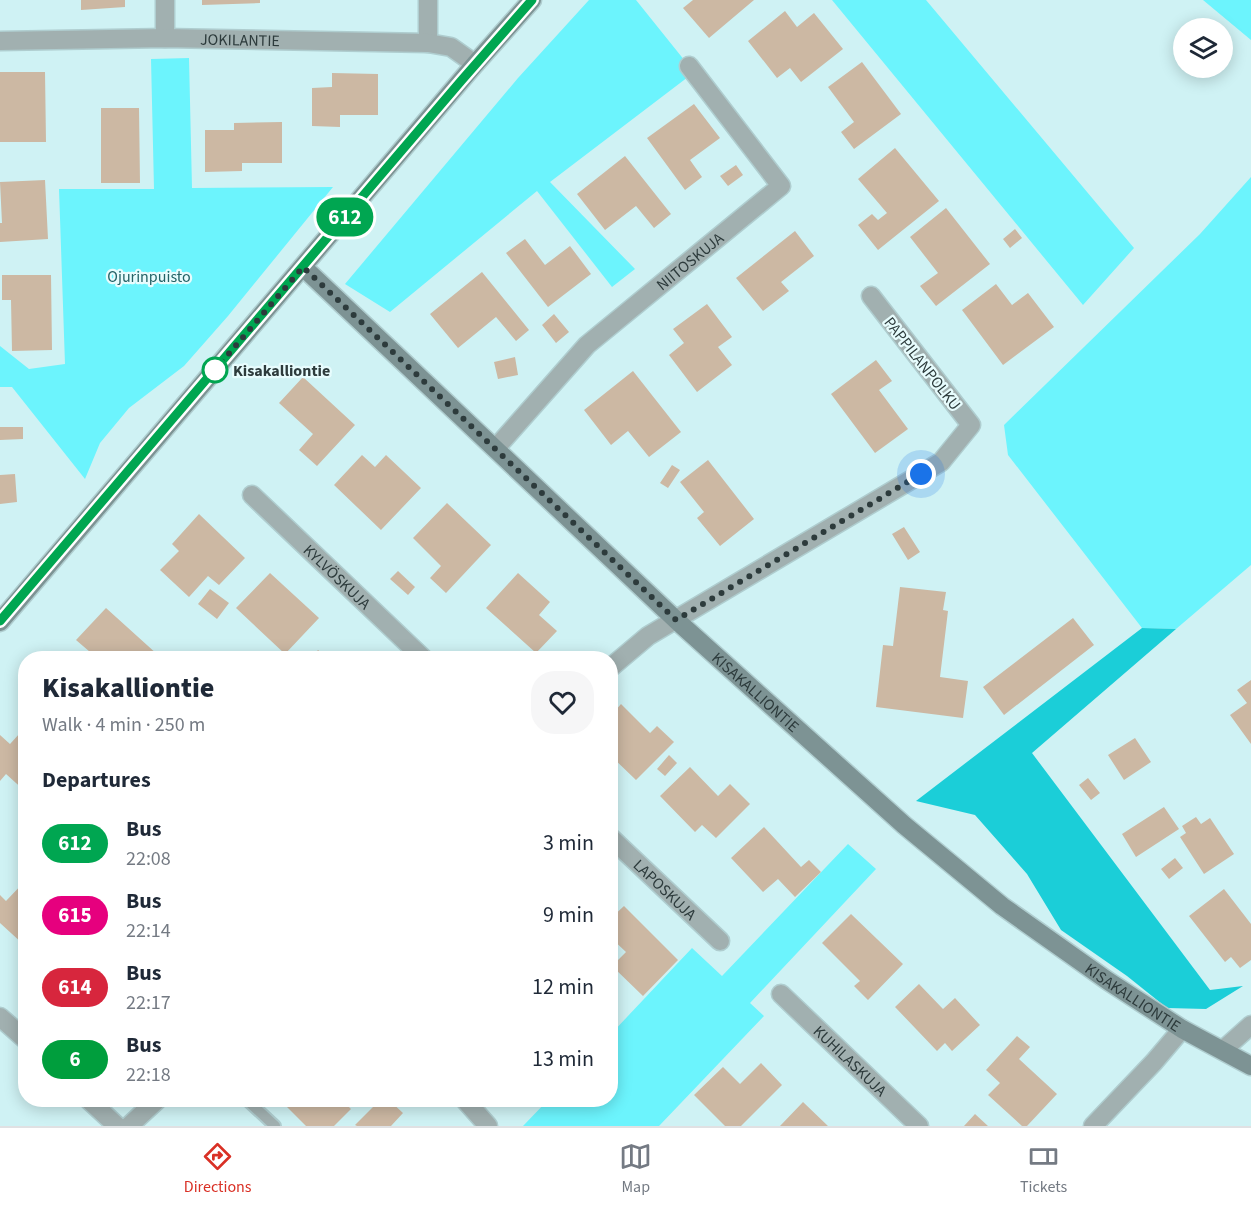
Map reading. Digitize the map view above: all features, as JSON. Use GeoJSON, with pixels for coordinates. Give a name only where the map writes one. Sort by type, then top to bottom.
{"type":"FeatureCollection","features":[{"type":"Feature","properties":{"kind":"street"},"geometry":{"type":"LineString","coordinates":[[165,0],[165,38]]}},
{"type":"Feature","properties":{"kind":"street"},"geometry":{"type":"LineString","coordinates":[[428,0],[428,43]]}},
{"type":"Feature","properties":{"kind":"street"},"geometry":{"type":"LineString","coordinates":[[0,622],[532,0]]}},
{"type":"Feature","properties":{"kind":"street","name":"JOKILANTIE"},"geometry":{"type":"LineString","coordinates":[[0,41],[165,38],[428,43],[451,47],[476,64]]}},
{"type":"Feature","properties":{"kind":"street","name":"NIITOSKUJA"},"geometry":{"type":"LineString","coordinates":[[496,448],[586,345],[781,186],[689,66]]}},
{"type":"Feature","properties":{"kind":"street","name":"KISAKALLIONTIE"},"geometry":{"type":"LineString","coordinates":[[303,267],[676,620],[904,825],[1002,906],[1108,981],[1182,1029],[1251,1066]]}},
{"type":"Feature","properties":{"kind":"street","name":"PAPPILANPOLKU"},"geometry":{"type":"LineString","coordinates":[[618,661],[648,636],[941,462],[971,425],[871,296]]}},
{"type":"Feature","properties":{"kind":"street","name":"KYLVÖSKUJA"},"geometry":{"type":"LineString","coordinates":[[252,495],[416,651]]}},
{"type":"Feature","properties":{"kind":"street","name":"LAPOSKUJA"},"geometry":{"type":"LineString","coordinates":[[618,845],[720,941]]}},
{"type":"Feature","properties":{"kind":"street","name":"KUHILASKUJA"},"geometry":{"type":"LineString","coordinates":[[781,994],[919,1126]]}},
{"type":"Feature","properties":{"kind":"street"},"geometry":{"type":"LineString","coordinates":[[0,1017],[18,1034]]}},
{"type":"Feature","properties":{"kind":"street"},"geometry":{"type":"LineString","coordinates":[[1223,1050],[1251,1024]]}},
{"type":"Feature","properties":{"kind":"street"},"geometry":{"type":"LineString","coordinates":[[1093,1126],[1182,1029]]}},
{"type":"Feature","properties":{"kind":"street"},"geometry":{"type":"LineString","coordinates":[[97,1107],[117,1126]]}},
{"type":"Feature","properties":{"kind":"street"},"geometry":{"type":"LineString","coordinates":[[129,1126],[150,1107]]}},
{"type":"Feature","properties":{"kind":"street"},"geometry":{"type":"LineString","coordinates":[[471,1107],[488,1126]]}},
{"type":"Feature","properties":{"kind":"lane"},"geometry":{"type":"LineString","coordinates":[[255,1107],[275,1126]]}},
{"type":"Feature","properties":{"kind":"green space"},"geometry":{"type":"Polygon","coordinates":[[[589,0],[636,0],[689,66],[688,77],[550,182],[635,269],[612,287],[537,191],[390,312],[345,284],[518,78],[589,0]]]}},
{"type":"Feature","properties":{"kind":"green space"},"geometry":{"type":"Polygon","coordinates":[[[832,0],[926,0],[1134,248],[1083,305],[832,0]]]}},
{"type":"Feature","properties":{"kind":"green space"},"geometry":{"type":"Polygon","coordinates":[[[1203,0],[1251,0],[1251,40],[1233,25],[1233,18],[1225,18],[1203,0]]]}},
{"type":"Feature","properties":{"kind":"green space","name":"Ojurinpuisto"},"geometry":{"type":"Polygon","coordinates":[[[189,58],[192,188],[333,187],[228,316],[184,366],[129,408],[100,443],[85,479],[12,387],[0,387],[0,346],[29,369],[65,364],[59,189],[154,189],[151,59],[189,58]]]}},
{"type":"Feature","properties":{"kind":"green space"},"geometry":{"type":"Polygon","coordinates":[[[1251,177],[1251,565],[1176,629],[1142,628],[1008,455],[1004,425],[1200,234],[1251,177]]]}},
{"type":"Feature","properties":{"kind":"green space"},"geometry":{"type":"Polygon","coordinates":[[[848,844],[876,869],[750,1003],[764,1016],[659,1126],[523,1126],[541,1107],[618,1107],[618,1027],[692,948],[722,976],[848,844]]]}},
{"type":"Feature","properties":{"kind":"shaded area"},"geometry":{"type":"Polygon","coordinates":[[[1142,628],[1176,629],[1032,753],[1210,990],[1243,986],[1206,1009],[1167,1008],[1127,976],[1061,930],[1027,874],[975,815],[916,801],[1142,628]]]}},
{"type":"Feature","properties":{"kind":"building"},"geometry":{"type":"Polygon","coordinates":[[[81,0],[125,0],[125,7],[81,10],[81,0]]]}},
{"type":"Feature","properties":{"kind":"building"},"geometry":{"type":"Polygon","coordinates":[[[202,0],[260,0],[260,3],[202,5],[202,0]]]}},
{"type":"Feature","properties":{"kind":"building"},"geometry":{"type":"Polygon","coordinates":[[[693,0],[754,0],[709,38],[683,8],[693,0]]]}},
{"type":"Feature","properties":{"kind":"building"},"geometry":{"type":"Polygon","coordinates":[[[785,11],[797,27],[814,13],[843,49],[801,82],[790,68],[777,78],[748,41],[785,11]]]}},
{"type":"Feature","properties":{"kind":"building"},"geometry":{"type":"Polygon","coordinates":[[[862,62],[901,114],[854,149],[841,132],[854,122],[828,87],[862,62]]]}},
{"type":"Feature","properties":{"kind":"building"},"geometry":{"type":"Polygon","coordinates":[[[0,72],[45,72],[46,142],[0,142],[0,72]]]}},
{"type":"Feature","properties":{"kind":"building"},"geometry":{"type":"Polygon","coordinates":[[[332,73],[378,74],[378,115],[340,115],[340,127],[312,126],[312,88],[332,87],[332,73]]]}},
{"type":"Feature","properties":{"kind":"building"},"geometry":{"type":"Polygon","coordinates":[[[694,104],[720,138],[690,160],[702,177],[685,190],[647,138],[694,104]]]}},
{"type":"Feature","properties":{"kind":"building"},"geometry":{"type":"Polygon","coordinates":[[[101,108],[139,108],[140,183],[101,183],[101,108]]]}},
{"type":"Feature","properties":{"kind":"building"},"geometry":{"type":"Polygon","coordinates":[[[282,122],[282,163],[242,163],[242,171],[205,172],[205,130],[234,130],[234,123],[282,122]]]}},
{"type":"Feature","properties":{"kind":"building"},"geometry":{"type":"Polygon","coordinates":[[[895,148],[939,201],[878,250],[858,225],[872,214],[878,220],[887,213],[858,179],[895,148]]]}},
{"type":"Feature","properties":{"kind":"building"},"geometry":{"type":"Polygon","coordinates":[[[625,156],[671,214],[654,228],[636,206],[605,230],[577,194],[625,156]]]}},
{"type":"Feature","properties":{"kind":"building"},"geometry":{"type":"Polygon","coordinates":[[[736,165],[743,175],[728,186],[720,176],[736,165]]]}},
{"type":"Feature","properties":{"kind":"building"},"geometry":{"type":"Polygon","coordinates":[[[45,180],[48,239],[0,242],[0,223],[2,223],[0,182],[45,180]]]}},
{"type":"Feature","properties":{"kind":"building"},"geometry":{"type":"Polygon","coordinates":[[[946,208],[990,264],[936,306],[920,286],[938,273],[910,237],[946,208]]]}},
{"type":"Feature","properties":{"kind":"building"},"geometry":{"type":"Polygon","coordinates":[[[1015,229],[1022,238],[1010,248],[1003,239],[1015,229]]]}},
{"type":"Feature","properties":{"kind":"building"},"geometry":{"type":"Polygon","coordinates":[[[795,231],[814,256],[781,282],[789,291],[763,311],[736,278],[795,231]]]}},
{"type":"Feature","properties":{"kind":"building"},"geometry":{"type":"Polygon","coordinates":[[[525,239],[545,265],[570,246],[591,274],[548,307],[506,253],[525,239]]]}},
{"type":"Feature","properties":{"kind":"building"},"geometry":{"type":"Polygon","coordinates":[[[482,272],[529,330],[516,341],[496,317],[458,348],[430,314],[482,272]]]}},
{"type":"Feature","properties":{"kind":"building"},"geometry":{"type":"Polygon","coordinates":[[[2,275],[51,275],[52,350],[12,351],[11,300],[2,300],[2,275]]]}},
{"type":"Feature","properties":{"kind":"building"},"geometry":{"type":"Polygon","coordinates":[[[996,284],[1012,305],[1028,293],[1054,327],[1003,365],[962,310],[996,284]]]}},
{"type":"Feature","properties":{"kind":"building"},"geometry":{"type":"Polygon","coordinates":[[[707,304],[732,337],[718,347],[732,365],[697,392],[669,355],[684,343],[673,329],[707,304]]]}},
{"type":"Feature","properties":{"kind":"building"},"geometry":{"type":"Polygon","coordinates":[[[554,314],[569,332],[556,343],[542,325],[554,314]]]}},
{"type":"Feature","properties":{"kind":"building"},"geometry":{"type":"Polygon","coordinates":[[[515,357],[518,375],[498,379],[494,362],[515,357]]]}},
{"type":"Feature","properties":{"kind":"building"},"geometry":{"type":"Polygon","coordinates":[[[876,360],[892,381],[879,390],[908,429],[875,453],[831,394],[876,360]]]}},
{"type":"Feature","properties":{"kind":"building"},"geometry":{"type":"Polygon","coordinates":[[[633,371],[681,432],[649,457],[628,431],[611,445],[584,410],[633,371]]]}},
{"type":"Feature","properties":{"kind":"building"},"geometry":{"type":"Polygon","coordinates":[[[303,377],[355,425],[317,466],[299,450],[313,434],[279,403],[303,377]]]}},
{"type":"Feature","properties":{"kind":"building"},"geometry":{"type":"Polygon","coordinates":[[[0,427],[23,427],[23,439],[0,440],[0,427]]]}},
{"type":"Feature","properties":{"kind":"building"},"geometry":{"type":"Polygon","coordinates":[[[362,455],[375,467],[386,455],[421,488],[381,530],[334,485],[362,455]]]}},
{"type":"Feature","properties":{"kind":"building"},"geometry":{"type":"Polygon","coordinates":[[[708,460],[754,519],[720,546],[697,518],[704,512],[680,482],[708,460]]]}},
{"type":"Feature","properties":{"kind":"building"},"geometry":{"type":"Polygon","coordinates":[[[672,465],[680,470],[668,488],[660,483],[672,465]]]}},
{"type":"Feature","properties":{"kind":"building"},"geometry":{"type":"Polygon","coordinates":[[[15,474],[17,502],[0,504],[0,475],[15,474]]]}},
{"type":"Feature","properties":{"kind":"building"},"geometry":{"type":"Polygon","coordinates":[[[447,503],[491,545],[446,593],[430,578],[441,566],[413,538],[447,503]]]}},
{"type":"Feature","properties":{"kind":"building"},"geometry":{"type":"Polygon","coordinates":[[[199,514],[245,558],[219,585],[208,576],[189,597],[160,570],[179,551],[172,544],[199,514]]]}},
{"type":"Feature","properties":{"kind":"building"},"geometry":{"type":"Polygon","coordinates":[[[904,527],[920,552],[908,560],[892,534],[904,527]]]}},
{"type":"Feature","properties":{"kind":"building"},"geometry":{"type":"Polygon","coordinates":[[[398,571],[415,587],[408,595],[390,579],[398,571]]]}},
{"type":"Feature","properties":{"kind":"building"},"geometry":{"type":"Polygon","coordinates":[[[270,573],[319,618],[288,651],[282,651],[236,608],[270,573]]]}},
{"type":"Feature","properties":{"kind":"building"},"geometry":{"type":"Polygon","coordinates":[[[518,573],[550,602],[539,615],[557,631],[538,651],[534,651],[486,608],[518,573]]]}},
{"type":"Feature","properties":{"kind":"building"},"geometry":{"type":"Polygon","coordinates":[[[900,587],[946,592],[943,610],[948,611],[940,677],[968,681],[963,718],[876,707],[883,645],[893,646],[900,587]]]}},
{"type":"Feature","properties":{"kind":"building"},"geometry":{"type":"Polygon","coordinates":[[[210,589],[229,603],[217,619],[198,604],[210,589]]]}},
{"type":"Feature","properties":{"kind":"building"},"geometry":{"type":"Polygon","coordinates":[[[106,608],[154,651],[89,651],[76,640],[106,608]]]}},
{"type":"Feature","properties":{"kind":"building"},"geometry":{"type":"Polygon","coordinates":[[[1073,618],[1094,645],[1004,715],[983,687],[1073,618]]]}},
{"type":"Feature","properties":{"kind":"building"},"geometry":{"type":"Polygon","coordinates":[[[1251,680],[1251,744],[1230,715],[1247,703],[1237,690],[1251,680]]]}},
{"type":"Feature","properties":{"kind":"building"},"geometry":{"type":"Polygon","coordinates":[[[621,704],[650,733],[657,726],[674,742],[636,780],[618,763],[618,708],[621,704]]]}},
{"type":"Feature","properties":{"kind":"building"},"geometry":{"type":"Polygon","coordinates":[[[0,735],[10,744],[18,735],[18,785],[6,774],[0,781],[0,735]]]}},
{"type":"Feature","properties":{"kind":"building"},"geometry":{"type":"Polygon","coordinates":[[[1135,738],[1151,762],[1124,780],[1108,755],[1135,738]]]}},
{"type":"Feature","properties":{"kind":"building"},"geometry":{"type":"Polygon","coordinates":[[[669,755],[677,763],[665,776],[657,769],[669,755]]]}},
{"type":"Feature","properties":{"kind":"building"},"geometry":{"type":"Polygon","coordinates":[[[690,767],[718,796],[730,784],[750,804],[716,838],[702,825],[695,832],[660,796],[690,767]]]}},
{"type":"Feature","properties":{"kind":"building"},"geometry":{"type":"Polygon","coordinates":[[[1088,778],[1100,793],[1091,800],[1079,785],[1088,778]]]}},
{"type":"Feature","properties":{"kind":"building"},"geometry":{"type":"Polygon","coordinates":[[[1164,807],[1179,829],[1136,857],[1122,834],[1164,807]]]}},
{"type":"Feature","properties":{"kind":"building"},"geometry":{"type":"Polygon","coordinates":[[[1196,817],[1201,824],[1210,818],[1234,854],[1204,874],[1180,837],[1186,833],[1182,826],[1196,817]]]}},
{"type":"Feature","properties":{"kind":"building"},"geometry":{"type":"Polygon","coordinates":[[[764,827],[801,867],[809,860],[821,872],[795,897],[778,879],[763,892],[731,858],[764,827]]]}},
{"type":"Feature","properties":{"kind":"building"},"geometry":{"type":"Polygon","coordinates":[[[1175,858],[1183,868],[1169,879],[1161,869],[1175,858]]]}},
{"type":"Feature","properties":{"kind":"building"},"geometry":{"type":"Polygon","coordinates":[[[18,888],[18,939],[0,923],[0,895],[6,901],[18,888]]]}},
{"type":"Feature","properties":{"kind":"building"},"geometry":{"type":"Polygon","coordinates":[[[1224,889],[1251,924],[1251,960],[1240,968],[1231,957],[1225,962],[1189,916],[1224,889]]]}},
{"type":"Feature","properties":{"kind":"building"},"geometry":{"type":"Polygon","coordinates":[[[624,906],[678,960],[643,996],[618,972],[618,960],[626,952],[618,944],[618,912],[624,906]]]}},
{"type":"Feature","properties":{"kind":"building"},"geometry":{"type":"Polygon","coordinates":[[[851,914],[903,964],[868,1000],[854,986],[860,981],[822,943],[851,914]]]}},
{"type":"Feature","properties":{"kind":"building"},"geometry":{"type":"Polygon","coordinates":[[[919,984],[943,1009],[955,998],[980,1025],[952,1051],[945,1043],[937,1051],[895,1007],[919,984]]]}},
{"type":"Feature","properties":{"kind":"building"},"geometry":{"type":"Polygon","coordinates":[[[1017,1036],[1030,1047],[1019,1059],[1057,1094],[1027,1126],[1022,1126],[988,1095],[1000,1083],[986,1070],[1017,1036]]]}},
{"type":"Feature","properties":{"kind":"building"},"geometry":{"type":"Polygon","coordinates":[[[761,1063],[782,1085],[741,1126],[725,1126],[694,1095],[723,1067],[740,1084],[761,1063]]]}},
{"type":"Feature","properties":{"kind":"building"},"geometry":{"type":"Polygon","coordinates":[[[803,1102],[828,1126],[780,1126],[803,1102]]]}},
{"type":"Feature","properties":{"kind":"building"},"geometry":{"type":"Polygon","coordinates":[[[287,1107],[349,1107],[351,1109],[334,1126],[306,1126],[287,1107]]]}},
{"type":"Feature","properties":{"kind":"building"},"geometry":{"type":"Polygon","coordinates":[[[373,1107],[397,1107],[403,1113],[391,1126],[355,1125],[373,1107]]]}},
{"type":"Feature","properties":{"kind":"building"},"geometry":{"type":"Polygon","coordinates":[[[975,1114],[988,1126],[964,1126],[975,1114]]]}},
{"type":"Feature","properties":{"kind":"bus line","name":"612"},"geometry":{"type":"LineString","coordinates":[[0,621],[532,0]]}},
{"type":"Feature","properties":{"kind":"place","name":"Kisakalliontie"},"geometry":{"type":"Point","coordinates":[215,370]}},
{"type":"Feature","properties":{"kind":"route"},"geometry":{"type":"LineString","coordinates":[[215,370],[303,267],[676,620],[921,474]]}}]}
